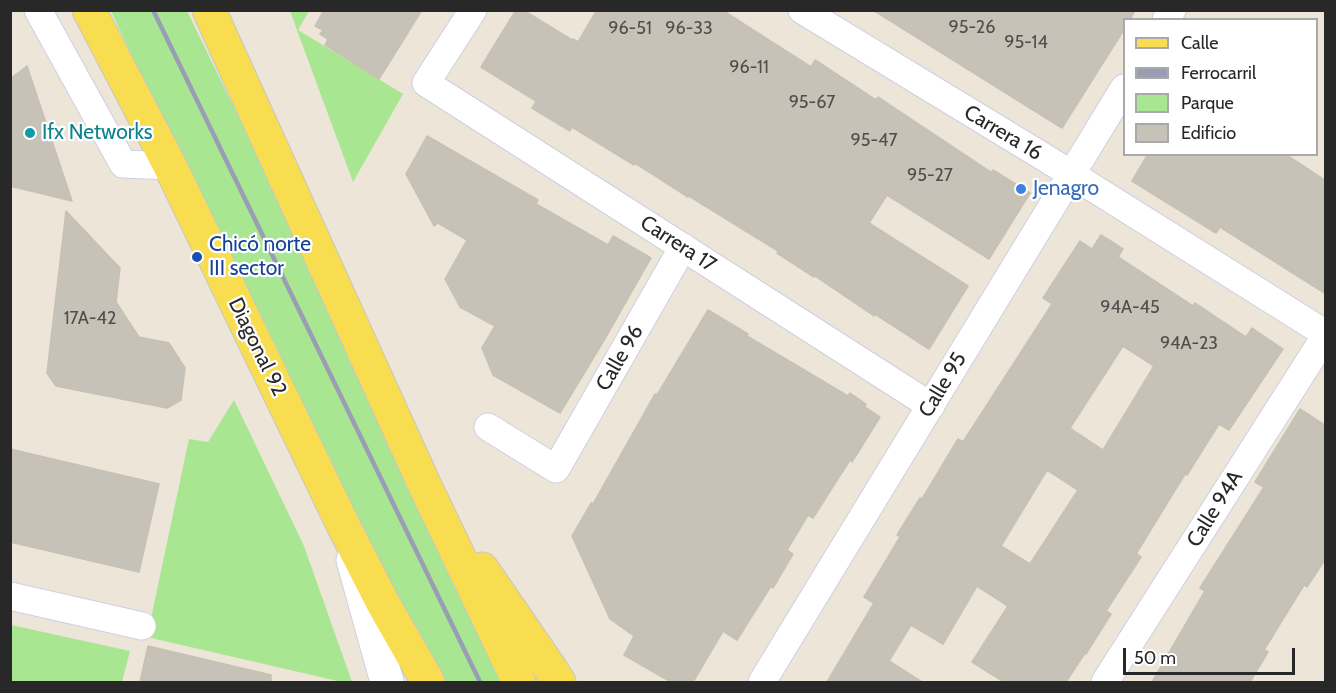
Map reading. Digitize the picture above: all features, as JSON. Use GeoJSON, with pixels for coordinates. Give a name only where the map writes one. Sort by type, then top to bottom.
{"type":"FeatureCollection","features":[{"type":"Feature","properties":{"kind":"main road","name":"Diagonal 92"},"geometry":{"type":"LineString","coordinates":[[88,10],[171,166],[344,527],[384,605],[428,682]]}},
{"type":"Feature","properties":{"kind":"main road"},"geometry":{"type":"LineString","coordinates":[[209,10],[425,486],[519,682]]}},
{"type":"Feature","properties":{"kind":"main road"},"geometry":{"type":"LineString","coordinates":[[425,486],[559,682]]}},
{"type":"Feature","properties":{"kind":"main road"},"geometry":{"type":"LineString","coordinates":[[344,527],[387,682]]}},
{"type":"Feature","properties":{"kind":"street"},"geometry":{"type":"LineString","coordinates":[[38,10],[123,164],[171,166]]}},
{"type":"Feature","properties":{"kind":"street","name":"Carrera 17"},"geometry":{"type":"LineString","coordinates":[[473,10],[426,83],[931,406]]}},
{"type":"Feature","properties":{"kind":"street","name":"Carrera 16"},"geometry":{"type":"LineString","coordinates":[[802,10],[1072,174],[1326,334]]}},
{"type":"Feature","properties":{"kind":"street","name":"Calle 95"},"geometry":{"type":"LineString","coordinates":[[762,682],[1123,91]]}},
{"type":"Feature","properties":{"kind":"street","name":"Calle 96"},"geometry":{"type":"LineString","coordinates":[[488,427],[556,469],[683,247]]}},
{"type":"Feature","properties":{"kind":"street","name":"Calle 94A"},"geometry":{"type":"LineString","coordinates":[[1105,682],[1326,334]]}},
{"type":"Feature","properties":{"kind":"street"},"geometry":{"type":"LineString","coordinates":[[10,596],[142,626]]}},
{"type":"Feature","properties":{"kind":"green space"},"geometry":{"type":"Polygon","coordinates":[[[111,11],[187,11],[248,136],[502,682],[445,682],[376,558],[111,11]]]}},
{"type":"Feature","properties":{"kind":"green space"},"geometry":{"type":"Polygon","coordinates":[[[290,11],[309,11],[298,30],[403,94],[353,182],[290,11]]]}},
{"type":"Feature","properties":{"kind":"green space"},"geometry":{"type":"Polygon","coordinates":[[[234,400],[304,546],[352,682],[342,682],[147,637],[189,439],[208,442],[234,400]]]}},
{"type":"Feature","properties":{"kind":"green space"},"geometry":{"type":"Polygon","coordinates":[[[11,625],[130,651],[122,682],[11,682],[11,625]]]}},
{"type":"Feature","properties":{"kind":"building"},"geometry":{"type":"Polygon","coordinates":[[[324,10],[422,10],[379,79],[325,45],[328,39],[320,34],[323,30],[315,26],[324,10]]]}},
{"type":"Feature","properties":{"kind":"building"},"geometry":{"type":"Polygon","coordinates":[[[516,10],[523,10],[578,42],[597,10],[722,10],[811,67],[815,60],[876,100],[878,97],[991,172],[993,170],[1030,193],[989,259],[887,195],[869,223],[968,286],[929,349],[875,314],[874,316],[777,253],[778,251],[635,163],[634,165],[572,127],[570,131],[532,108],[536,101],[481,67],[516,10]]]}},
{"type":"Feature","properties":{"kind":"building"},"geometry":{"type":"Polygon","coordinates":[[[873,10],[1135,10],[1131,18],[1123,18],[1123,31],[1062,128],[873,10]]]}},
{"type":"Feature","properties":{"kind":"building","name":"Ifx Networks"},"geometry":{"type":"Polygon","coordinates":[[[27,66],[72,201],[10,186],[10,79],[27,66]]]}},
{"type":"Feature","properties":{"kind":"building"},"geometry":{"type":"Polygon","coordinates":[[[427,136],[538,200],[536,204],[608,245],[613,236],[651,258],[560,413],[493,375],[482,348],[495,326],[460,307],[445,279],[467,240],[438,223],[434,226],[406,174],[427,136]]]}},
{"type":"Feature","properties":{"kind":"building"},"geometry":{"type":"Polygon","coordinates":[[[1147,156],[1288,156],[1326,181],[1326,294],[1220,227],[1216,233],[1132,181],[1147,156]]]}},
{"type":"Feature","properties":{"kind":"building"},"geometry":{"type":"Polygon","coordinates":[[[66,211],[120,268],[116,302],[139,337],[169,343],[185,368],[181,400],[167,408],[56,386],[47,373],[66,211]]]}},
{"type":"Feature","properties":{"kind":"building"},"geometry":{"type":"Polygon","coordinates":[[[1101,235],[1123,249],[1118,257],[1193,306],[1195,303],[1246,337],[1252,328],[1283,349],[1229,430],[1219,424],[1187,475],[1185,474],[1136,554],[1141,557],[1106,611],[1111,614],[1066,682],[1004,682],[972,662],[1008,606],[977,586],[943,644],[911,625],[889,661],[922,682],[827,682],[874,603],[864,597],[900,537],[897,535],[958,439],[963,442],[1052,304],[1043,298],[1080,241],[1092,249],[1101,235]],[[1123,346],[1070,428],[1103,450],[1154,366],[1123,346]],[[1047,470],[1001,546],[1030,564],[1078,490],[1047,470]]]}},
{"type":"Feature","properties":{"kind":"building"},"geometry":{"type":"Polygon","coordinates":[[[708,310],[848,396],[850,393],[880,417],[813,518],[808,515],[787,550],[793,554],[737,640],[723,631],[693,682],[671,682],[624,655],[634,636],[610,619],[572,536],[591,503],[593,504],[655,394],[657,395],[708,310]]]}},
{"type":"Feature","properties":{"kind":"building"},"geometry":{"type":"Polygon","coordinates":[[[1300,409],[1326,426],[1326,558],[1307,587],[1304,585],[1264,650],[1268,652],[1250,682],[1152,682],[1205,591],[1200,588],[1264,487],[1255,482],[1300,409]]]}},
{"type":"Feature","properties":{"kind":"building"},"geometry":{"type":"Polygon","coordinates":[[[10,449],[159,484],[139,572],[10,542],[10,449]]]}},
{"type":"Feature","properties":{"kind":"building"},"geometry":{"type":"Polygon","coordinates":[[[148,646],[271,675],[271,682],[140,682],[148,646]]]}},
{"type":"Feature","properties":{"kind":"railway"},"geometry":{"type":"LineString","coordinates":[[153,10],[480,682]]}},
{"type":"Feature","properties":{"kind":"place","name":"Ifx Networks"},"geometry":{"type":"Point","coordinates":[30,133]}},
{"type":"Feature","properties":{"kind":"place","name":"Jenagro"},"geometry":{"type":"Point","coordinates":[1021,189]}},
{"type":"Feature","properties":{"kind":"place","name":"Chicó norte III sector"},"geometry":{"type":"Point","coordinates":[197,257]}}]}
